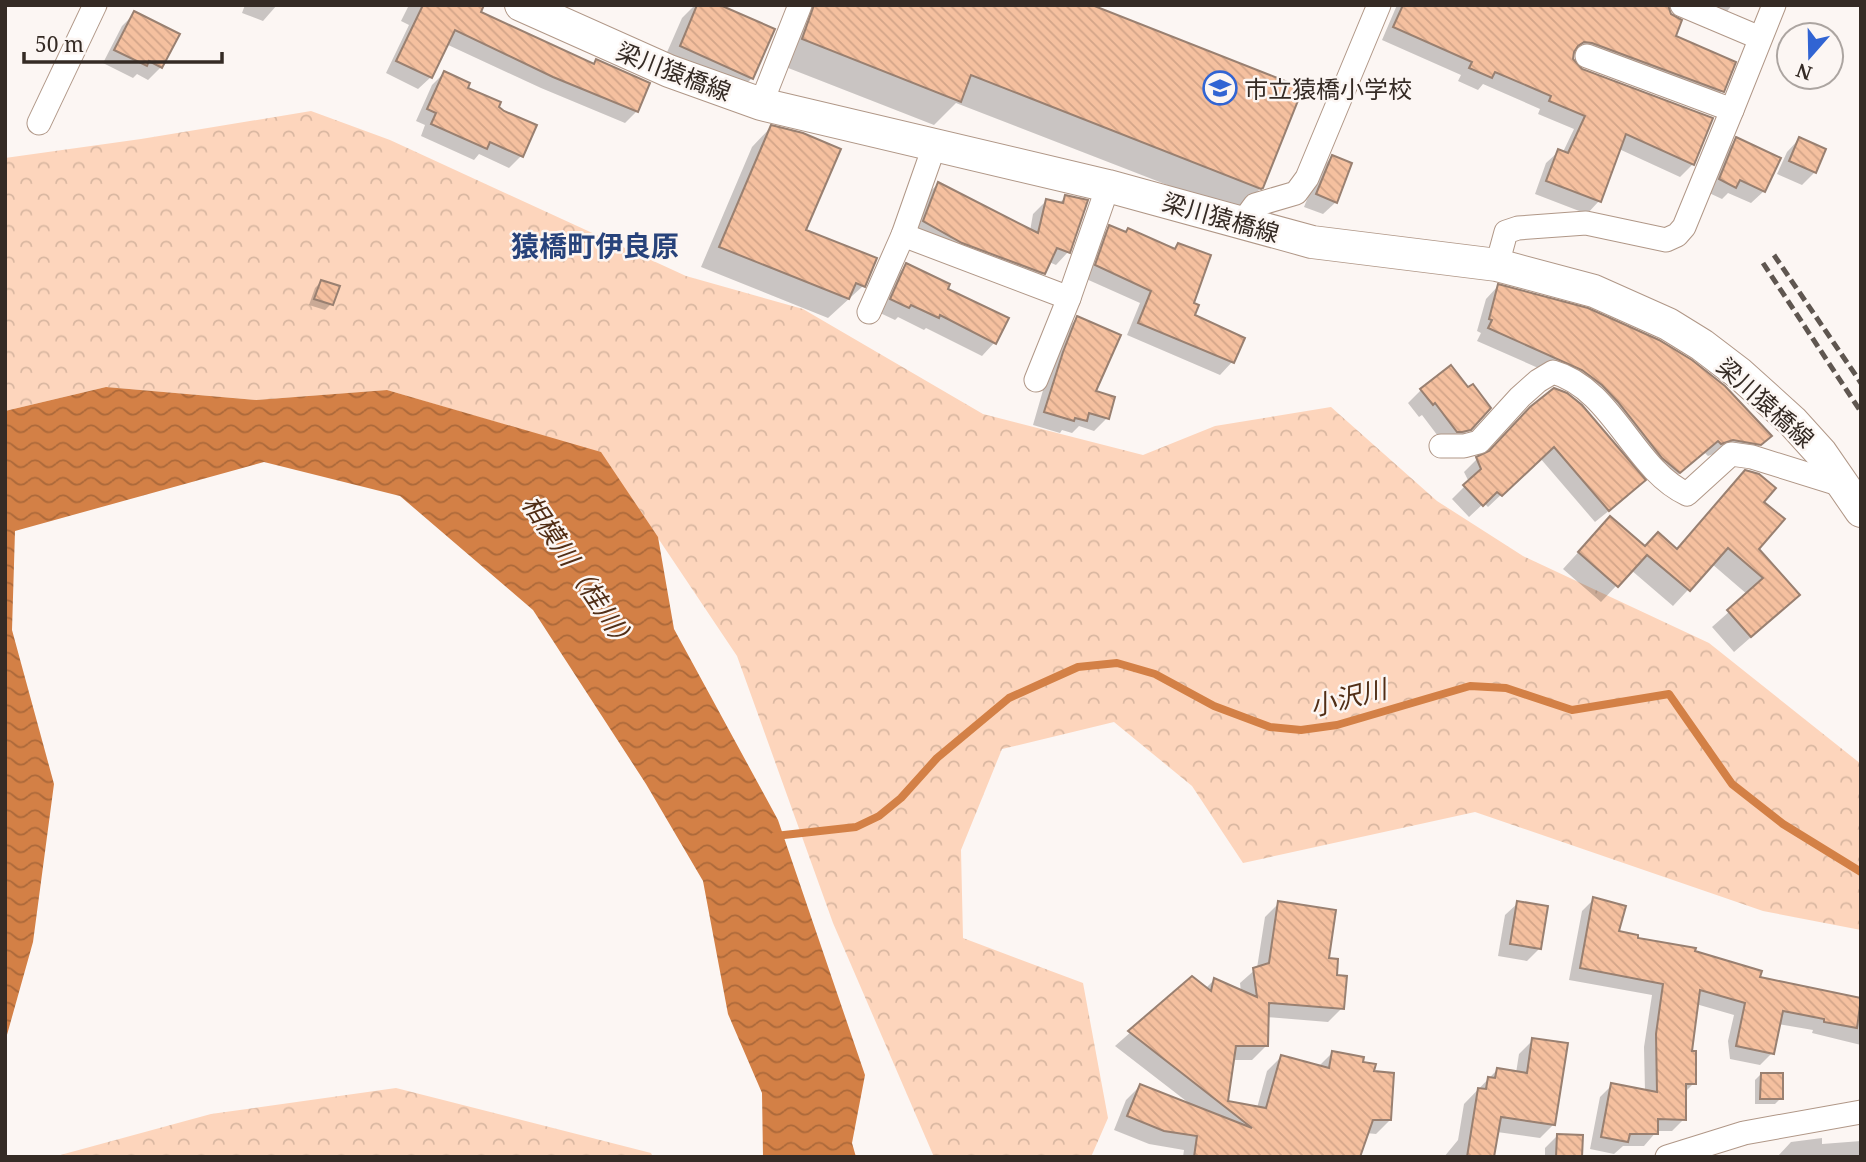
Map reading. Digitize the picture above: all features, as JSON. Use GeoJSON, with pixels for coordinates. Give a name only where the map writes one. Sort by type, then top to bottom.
{"type":"FeatureCollection","features":[{"type":"Feature","properties":{"kind":"main road","name":"梁川猿橋線"},"geometry":{"type":"LineString","coordinates":[[521,5],[669,71],[761,104],[1108,186],[1312,242],[1497,265],[1594,290],[1668,324],[1702,345],[1740,374],[1792,421],[1821,453],[1853,498]]}},
{"type":"Feature","properties":{"kind":"street"},"geometry":{"type":"LineString","coordinates":[[39,123],[96,5]]}},
{"type":"Feature","properties":{"kind":"street"},"geometry":{"type":"LineString","coordinates":[[761,104],[800,5]]}},
{"type":"Feature","properties":{"kind":"street"},"geometry":{"type":"LineString","coordinates":[[1241,224],[1255,205],[1296,193],[1307,178],[1379,5]]}},
{"type":"Feature","properties":{"kind":"street"},"geometry":{"type":"LineString","coordinates":[[1682,5],[1760,38]]}},
{"type":"Feature","properties":{"kind":"street"},"geometry":{"type":"LineString","coordinates":[[1497,265],[1506,232],[1518,228],[1586,223],[1666,240],[1677,235],[1684,227],[1774,5]]}},
{"type":"Feature","properties":{"kind":"street"},"geometry":{"type":"LineString","coordinates":[[1587,56],[1732,110]]}},
{"type":"Feature","properties":{"kind":"street"},"geometry":{"type":"LineString","coordinates":[[869,312],[903,235],[935,144]]}},
{"type":"Feature","properties":{"kind":"street"},"geometry":{"type":"LineString","coordinates":[[1036,380],[1069,298],[1108,186]]}},
{"type":"Feature","properties":{"kind":"street"},"geometry":{"type":"LineString","coordinates":[[903,235],[1069,298]]}},
{"type":"Feature","properties":{"kind":"street"},"geometry":{"type":"LineString","coordinates":[[1441,446],[1464,446],[1479,442],[1520,397],[1553,372],[1569,377],[1593,396],[1662,476],[1677,489],[1688,494],[1731,454],[1752,457],[1853,498]]}},
{"type":"Feature","properties":{"kind":"street"},"geometry":{"type":"LineString","coordinates":[[1667,1157],[1744,1133],[1861,1112]]}},
{"type":"Feature","properties":{"kind":"green space"},"geometry":{"type":"Polygon","coordinates":[[[311,111],[390,140],[686,276],[803,309],[983,414],[1143,455],[1215,426],[1331,407],[1437,501],[1523,556],[1709,643],[1861,764],[1861,930],[1763,911],[1475,812],[1243,863],[1192,786],[1114,722],[1002,749],[961,850],[963,938],[1083,983],[1108,1118],[1091,1157],[934,1157],[833,923],[737,656],[601,453],[387,390],[256,400],[106,387],[5,411],[5,158],[311,111]]]}},
{"type":"Feature","properties":{"kind":"green space"},"geometry":{"type":"Polygon","coordinates":[[[396,1088],[651,1153],[653,1157],[53,1157],[211,1114],[396,1088]]]}},
{"type":"Feature","properties":{"kind":"water","name":"相模川（桂川）"},"geometry":{"type":"Polygon","coordinates":[[[106,387],[256,400],[387,390],[601,452],[658,537],[674,629],[778,820],[865,1075],[852,1143],[856,1157],[763,1157],[762,1093],[728,1014],[703,881],[646,784],[533,610],[400,496],[264,462],[15,531],[12,630],[54,784],[33,942],[5,1042],[5,411],[106,387]]]}},
{"type":"Feature","properties":{"kind":"building"},"geometry":{"type":"Polygon","coordinates":[[[423,5],[484,5],[481,12],[594,64],[596,59],[650,83],[638,112],[553,77],[455,30],[432,78],[396,61],[423,5]]]}},
{"type":"Feature","properties":{"kind":"building"},"geometry":{"type":"Polygon","coordinates":[[[697,5],[720,5],[775,29],[753,79],[680,46],[697,5]]]}},
{"type":"Feature","properties":{"kind":"building"},"geometry":{"type":"Polygon","coordinates":[[[814,5],[1092,5],[1303,88],[1261,189],[971,75],[961,102],[802,39],[814,5]]]}},
{"type":"Feature","properties":{"kind":"building"},"geometry":{"type":"Polygon","coordinates":[[[1403,5],[1668,5],[1671,14],[1682,20],[1676,36],[1736,62],[1724,92],[1592,43],[1584,42],[1578,46],[1573,59],[1582,69],[1713,118],[1694,165],[1626,134],[1601,202],[1546,181],[1558,149],[1568,153],[1585,116],[1549,101],[1551,96],[1495,72],[1492,78],[1469,68],[1472,62],[1393,27],[1403,5]]]}},
{"type":"Feature","properties":{"kind":"building"},"geometry":{"type":"Polygon","coordinates":[[[134,11],[180,34],[162,68],[149,61],[147,66],[114,50],[134,11]]]}},
{"type":"Feature","properties":{"kind":"building"},"geometry":{"type":"Polygon","coordinates":[[[444,71],[470,83],[468,88],[501,102],[499,107],[504,111],[537,125],[523,157],[490,142],[487,149],[431,124],[436,113],[427,109],[444,71]]]}},
{"type":"Feature","properties":{"kind":"building"},"geometry":{"type":"Polygon","coordinates":[[[771,125],[803,133],[841,149],[806,230],[877,258],[865,287],[856,283],[849,299],[719,247],[771,125]]]}},
{"type":"Feature","properties":{"kind":"building"},"geometry":{"type":"Polygon","coordinates":[[[1736,137],[1781,158],[1765,192],[1740,180],[1736,188],[1719,179],[1736,137]]]}},
{"type":"Feature","properties":{"kind":"building"},"geometry":{"type":"Polygon","coordinates":[[[1799,137],[1826,149],[1816,173],[1789,161],[1799,137]]]}},
{"type":"Feature","properties":{"kind":"building"},"geometry":{"type":"Polygon","coordinates":[[[1332,155],[1352,163],[1337,203],[1316,194],[1332,155]]]}},
{"type":"Feature","properties":{"kind":"building"},"geometry":{"type":"Polygon","coordinates":[[[938,182],[1038,233],[1046,199],[1063,203],[1065,195],[1088,200],[1070,253],[1057,248],[1045,274],[962,243],[923,221],[938,182]]]}},
{"type":"Feature","properties":{"kind":"building"},"geometry":{"type":"Polygon","coordinates":[[[1109,225],[1126,232],[1128,228],[1175,249],[1178,243],[1211,255],[1194,303],[1199,305],[1195,315],[1245,338],[1234,363],[1138,323],[1151,291],[1095,265],[1109,225]]]}},
{"type":"Feature","properties":{"kind":"building"},"geometry":{"type":"Polygon","coordinates":[[[906,263],[950,284],[948,289],[1009,318],[996,344],[940,315],[939,318],[890,299],[906,263]]]}},
{"type":"Feature","properties":{"kind":"building"},"geometry":{"type":"Polygon","coordinates":[[[321,280],[340,286],[333,305],[314,299],[321,280]]]}},
{"type":"Feature","properties":{"kind":"building"},"geometry":{"type":"Polygon","coordinates":[[[1498,284],[1588,308],[1659,340],[1692,360],[1725,386],[1772,436],[1761,445],[1733,440],[1721,444],[1718,441],[1680,473],[1662,458],[1602,385],[1582,370],[1488,328],[1492,320],[1489,319],[1498,284]]]}},
{"type":"Feature","properties":{"kind":"building"},"geometry":{"type":"Polygon","coordinates":[[[1077,316],[1121,335],[1096,391],[1115,397],[1109,419],[1089,413],[1087,421],[1075,418],[1074,421],[1044,412],[1077,316]]]}},
{"type":"Feature","properties":{"kind":"building"},"geometry":{"type":"Polygon","coordinates":[[[1451,365],[1468,387],[1473,384],[1491,408],[1471,430],[1457,432],[1435,403],[1433,405],[1420,389],[1451,365]]]}},
{"type":"Feature","properties":{"kind":"building"},"geometry":{"type":"Polygon","coordinates":[[[1554,388],[1567,393],[1582,405],[1646,480],[1609,511],[1554,447],[1502,496],[1497,492],[1483,506],[1463,485],[1481,469],[1476,457],[1489,451],[1530,407],[1554,388]]]}},
{"type":"Feature","properties":{"kind":"building"},"geometry":{"type":"Polygon","coordinates":[[[1745,470],[1759,474],[1776,488],[1764,502],[1785,519],[1759,549],[1800,595],[1751,637],[1727,610],[1763,578],[1728,548],[1690,591],[1647,555],[1618,587],[1578,552],[1610,516],[1645,546],[1658,532],[1677,549],[1745,470]]]}},
{"type":"Feature","properties":{"kind":"building"},"geometry":{"type":"Polygon","coordinates":[[[1593,897],[1626,906],[1619,931],[1638,935],[1638,938],[1696,948],[1695,951],[1762,971],[1760,977],[1861,998],[1857,1028],[1783,1011],[1774,1054],[1736,1046],[1745,1003],[1700,990],[1692,1051],[1696,1051],[1696,1084],[1686,1084],[1686,1120],[1658,1119],[1658,1134],[1630,1134],[1628,1142],[1601,1137],[1611,1083],[1657,1092],[1656,1034],[1663,984],[1580,968],[1593,897]]]}},
{"type":"Feature","properties":{"kind":"building"},"geometry":{"type":"Polygon","coordinates":[[[1278,901],[1336,910],[1329,958],[1338,959],[1337,975],[1347,976],[1344,1009],[1269,1003],[1268,1046],[1236,1046],[1228,1101],[1266,1108],[1281,1055],[1329,1068],[1332,1051],[1364,1057],[1363,1062],[1376,1064],[1374,1071],[1394,1073],[1391,1120],[1373,1120],[1360,1157],[1194,1157],[1197,1136],[1164,1131],[1127,1116],[1140,1084],[1252,1128],[1128,1031],[1192,976],[1211,991],[1214,978],[1257,997],[1253,968],[1269,963],[1278,901]]]}},
{"type":"Feature","properties":{"kind":"building"},"geometry":{"type":"Polygon","coordinates":[[[1517,901],[1548,906],[1541,949],[1510,944],[1517,901]]]}},
{"type":"Feature","properties":{"kind":"building"},"geometry":{"type":"Polygon","coordinates":[[[1532,1038],[1568,1043],[1555,1125],[1501,1117],[1494,1157],[1467,1157],[1478,1088],[1486,1089],[1488,1077],[1495,1078],[1497,1068],[1527,1073],[1532,1038]]]}},
{"type":"Feature","properties":{"kind":"building"},"geometry":{"type":"Polygon","coordinates":[[[1761,1073],[1783,1073],[1783,1099],[1760,1099],[1761,1073]]]}},
{"type":"Feature","properties":{"kind":"building"},"geometry":{"type":"Polygon","coordinates":[[[1557,1134],[1583,1135],[1582,1157],[1556,1157],[1557,1134]]]}},
{"type":"Feature","properties":{"kind":"waterway","name":"小沢川"},"geometry":{"type":"LineString","coordinates":[[775,836],[856,827],[879,816],[901,798],[937,758],[1009,698],[1078,667],[1117,663],[1155,674],[1214,706],[1270,727],[1301,730],[1337,725],[1470,686],[1506,688],[1572,710],[1669,694],[1732,784],[1783,824],[1861,872]]}},
{"type":"Feature","properties":{"kind":"railway"},"geometry":{"type":"LineString","coordinates":[[1774,255],[1861,383]]}},
{"type":"Feature","properties":{"kind":"railway"},"geometry":{"type":"LineString","coordinates":[[1763,263],[1861,412]]}},
{"type":"Feature","properties":{"kind":"place","name":"市立猿橋小学校"},"geometry":{"type":"Point","coordinates":[1220,88]}},
{"type":"Feature","properties":{"kind":"district","name":"猿橋町伊良原"},"geometry":{"type":"Point","coordinates":[595,245]}}]}
